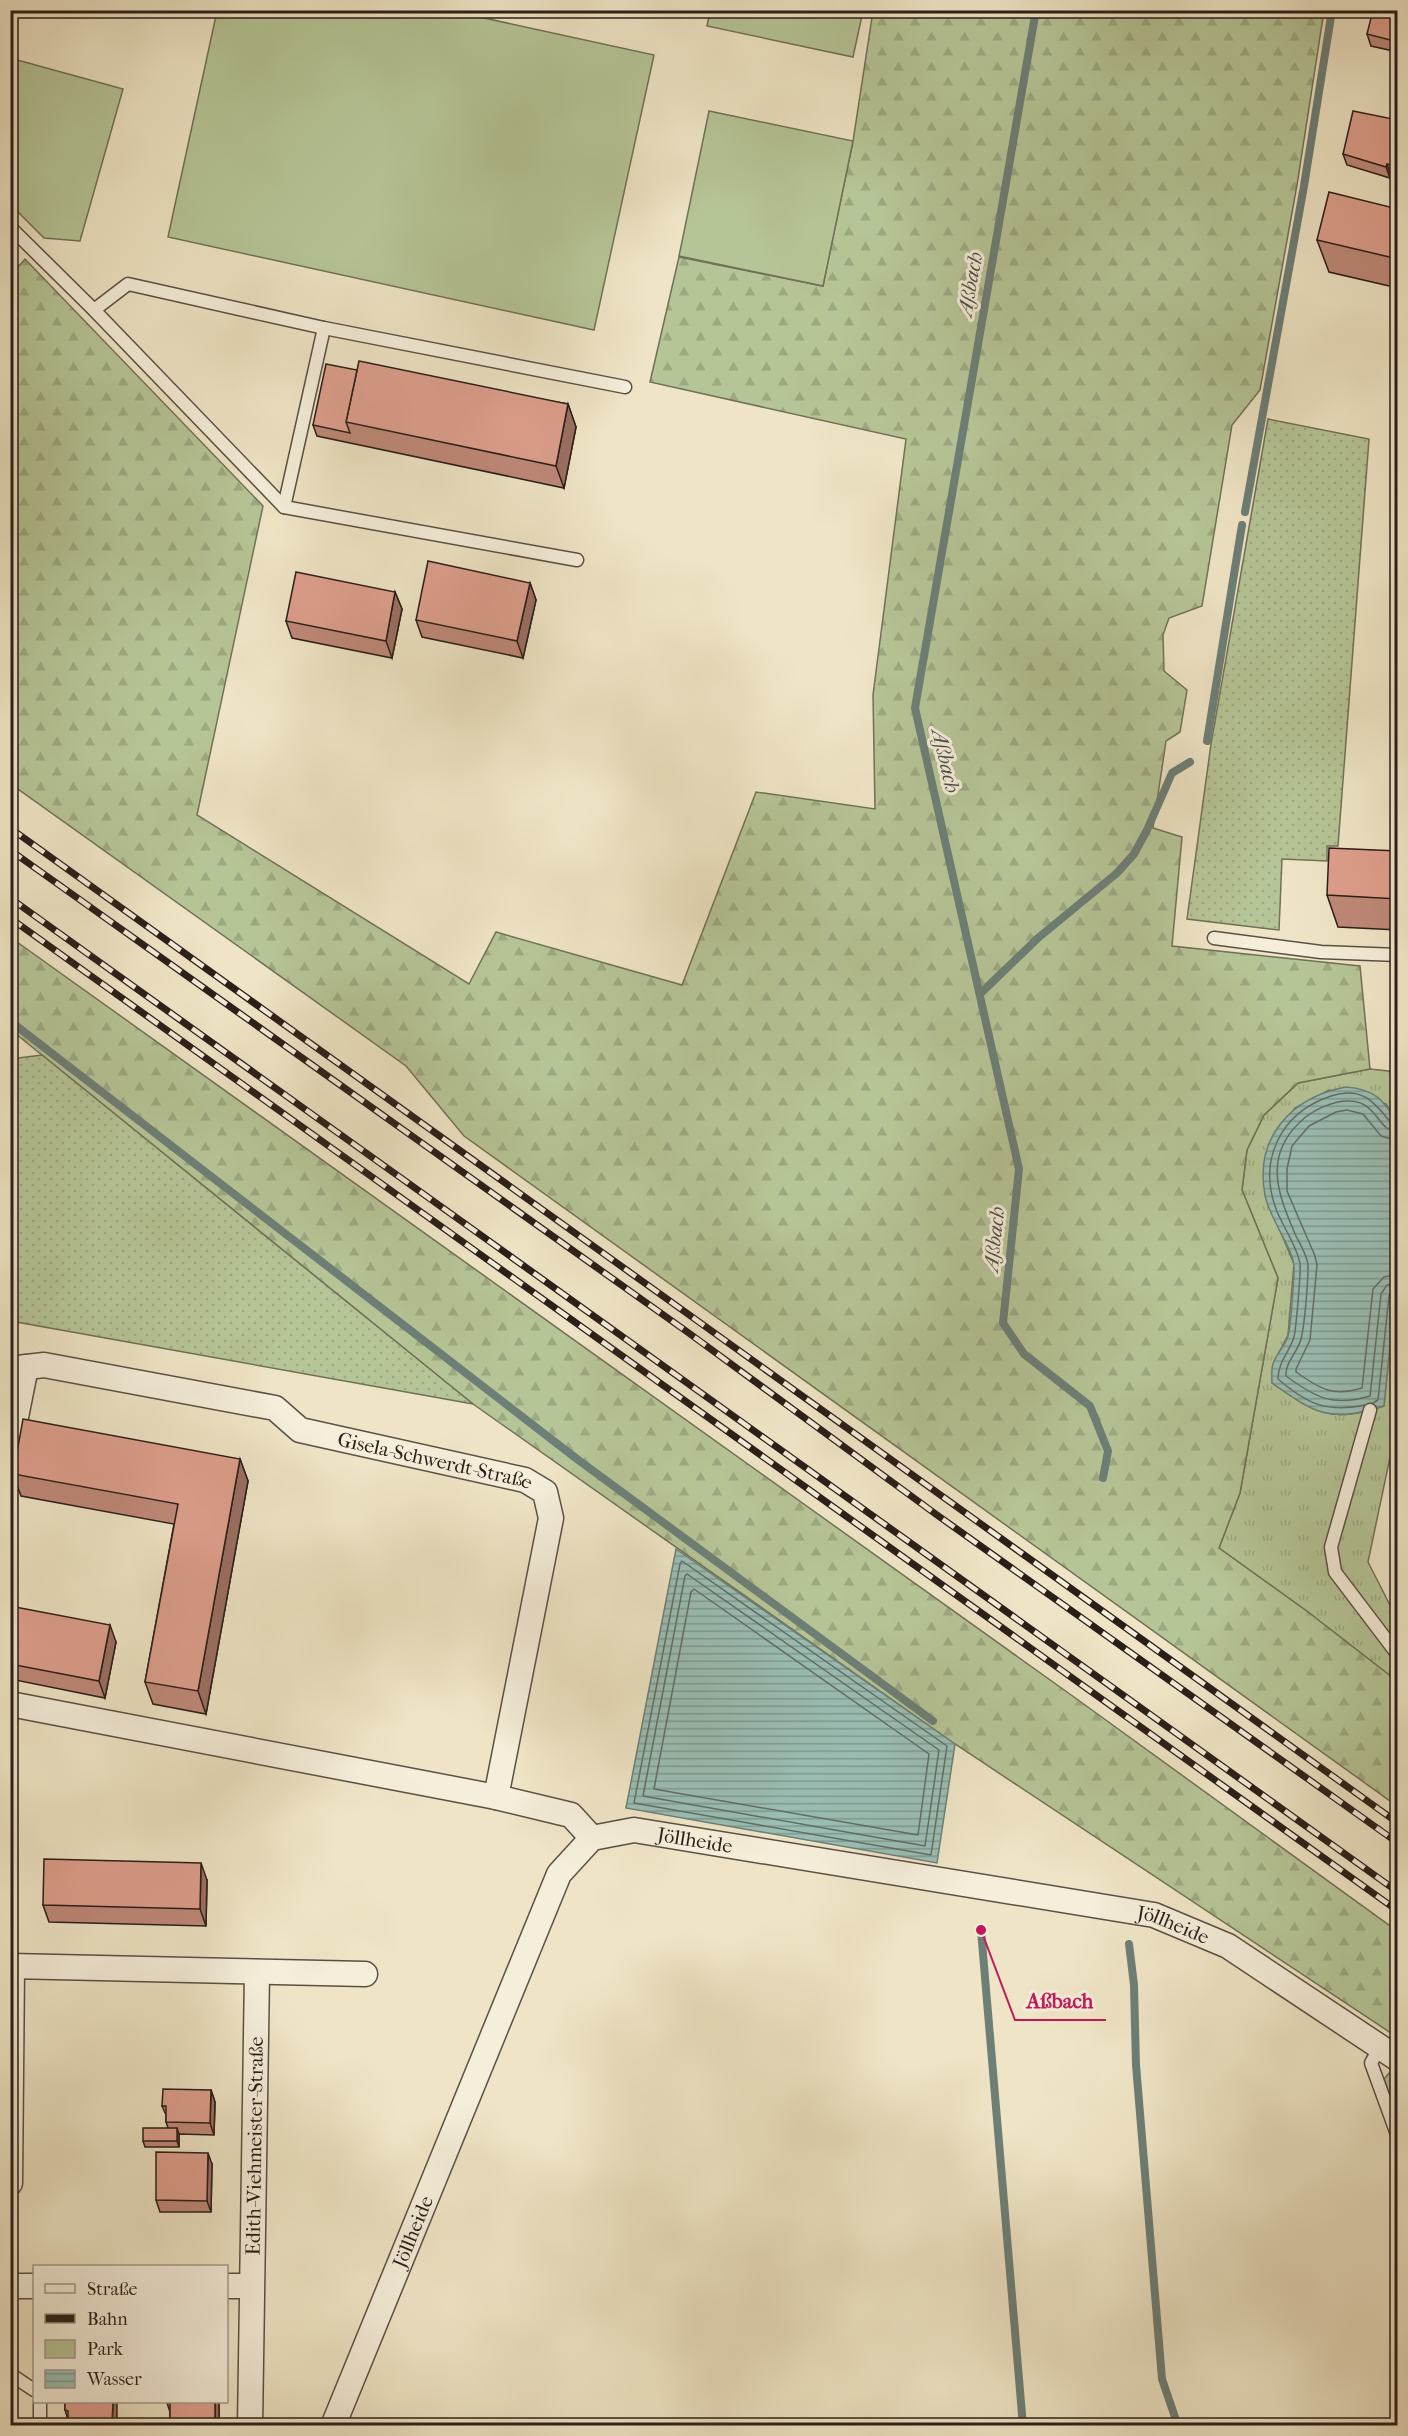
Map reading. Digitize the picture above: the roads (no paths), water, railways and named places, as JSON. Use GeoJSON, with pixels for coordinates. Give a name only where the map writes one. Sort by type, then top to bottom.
{"type":"FeatureCollection","features":[{"type":"Feature","properties":{"kind":"street","name":"Gisela-Schwerdt-Straße"},"geometry":{"type":"LineString","coordinates":[[10,1447],[18,1368],[44,1365],[275,1408],[300,1430],[525,1480],[544,1492],[551,1518],[496,1797]]}},
{"type":"Feature","properties":{"kind":"street"},"geometry":{"type":"LineString","coordinates":[[10,1704],[496,1797],[572,1815],[592,1838]]}},
{"type":"Feature","properties":{"kind":"street","name":"Jöllheide"},"geometry":{"type":"LineString","coordinates":[[333,2426],[559,1874],[592,1838],[634,1830],[1154,1915],[1228,1946],[1389,2053]]}},
{"type":"Feature","properties":{"kind":"street"},"geometry":{"type":"LineString","coordinates":[[10,2183],[11,1966],[365,1974]]}},
{"type":"Feature","properties":{"kind":"street","name":"Edith-Viehmeister-Straße"},"geometry":{"type":"LineString","coordinates":[[250,2426],[257,1972]]}},
{"type":"Feature","properties":{"kind":"street"},"geometry":{"type":"LineString","coordinates":[[10,2286],[33,2286]]}},
{"type":"Feature","properties":{"kind":"street"},"geometry":{"type":"LineString","coordinates":[[228,2286],[251,2286]]}},
{"type":"Feature","properties":{"kind":"lane"},"geometry":{"type":"LineString","coordinates":[[10,227],[94,310],[284,507],[577,560]]}},
{"type":"Feature","properties":{"kind":"lane"},"geometry":{"type":"LineString","coordinates":[[94,310],[128,284],[324,328],[625,387]]}},
{"type":"Feature","properties":{"kind":"lane"},"geometry":{"type":"LineString","coordinates":[[284,507],[324,328]]}},
{"type":"Feature","properties":{"kind":"lane"},"geometry":{"type":"LineString","coordinates":[[1214,938],[1321,952],[1398,956]]}},
{"type":"Feature","properties":{"kind":"lane"},"geometry":{"type":"LineString","coordinates":[[1370,1410],[1331,1547],[1335,1572],[1398,1655]]}},
{"type":"Feature","properties":{"kind":"lane"},"geometry":{"type":"LineString","coordinates":[[1389,2053],[1371,2063],[1398,2137]]}},
{"type":"Feature","properties":{"kind":"lane"},"geometry":{"type":"LineString","coordinates":[[10,2374],[33,2389]]}},
{"type":"Feature","properties":{"kind":"lane"},"geometry":{"type":"LineString","coordinates":[[40,2403],[40,2426]]}},
{"type":"Feature","properties":{"kind":"water"},"geometry":{"type":"Polygon","coordinates":[[[1346,1087],[1364,1090],[1377,1097],[1397,1122],[1398,1267],[1384,1406],[1350,1414],[1336,1414],[1324,1412],[1300,1402],[1272,1383],[1273,1364],[1287,1340],[1289,1330],[1294,1267],[1290,1252],[1267,1203],[1263,1174],[1265,1155],[1281,1123],[1309,1100],[1346,1087]]]}},
{"type":"Feature","properties":{"kind":"water"},"geometry":{"type":"Polygon","coordinates":[[[676,1549],[955,1744],[937,1863],[626,1808],[676,1549]]]}},
{"type":"Feature","properties":{"kind":"waterway","name":"Aßbach"},"geometry":{"type":"LineString","coordinates":[[1036,10],[915,708],[1019,1169],[1003,1323],[1024,1354],[1090,1406],[1108,1451],[1103,1478]]}},
{"type":"Feature","properties":{"kind":"waterway"},"geometry":{"type":"LineString","coordinates":[[1245,512],[1304,186],[1332,10]]}},
{"type":"Feature","properties":{"kind":"waterway"},"geometry":{"type":"LineString","coordinates":[[1207,741],[1242,525]]}},
{"type":"Feature","properties":{"kind":"waterway"},"geometry":{"type":"LineString","coordinates":[[981,993],[1038,938],[1117,873],[1134,854],[1172,773],[1190,762]]}},
{"type":"Feature","properties":{"kind":"waterway"},"geometry":{"type":"LineString","coordinates":[[10,1021],[577,1459],[933,1721]]}},
{"type":"Feature","properties":{"kind":"waterway","name":"Aßbach"},"geometry":{"type":"LineString","coordinates":[[981,1930],[1023,2426]]}},
{"type":"Feature","properties":{"kind":"waterway"},"geometry":{"type":"LineString","coordinates":[[1129,1944],[1134,1985],[1136,2065],[1162,2379],[1178,2426]]}},
{"type":"Feature","properties":{"kind":"railway"},"geometry":{"type":"LineString","coordinates":[[10,828],[1398,1823]]}},
{"type":"Feature","properties":{"kind":"railway"},"geometry":{"type":"LineString","coordinates":[[10,850],[686,1331],[937,1515],[1398,1843]]}},
{"type":"Feature","properties":{"kind":"railway"},"geometry":{"type":"LineString","coordinates":[[10,898],[1398,1892]]}},
{"type":"Feature","properties":{"kind":"railway"},"geometry":{"type":"LineString","coordinates":[[10,918],[1398,1911]]}},
{"type":"Feature","properties":{"kind":"place","name":"Aßbach"},"geometry":{"type":"Point","coordinates":[981,1930]}}]}
